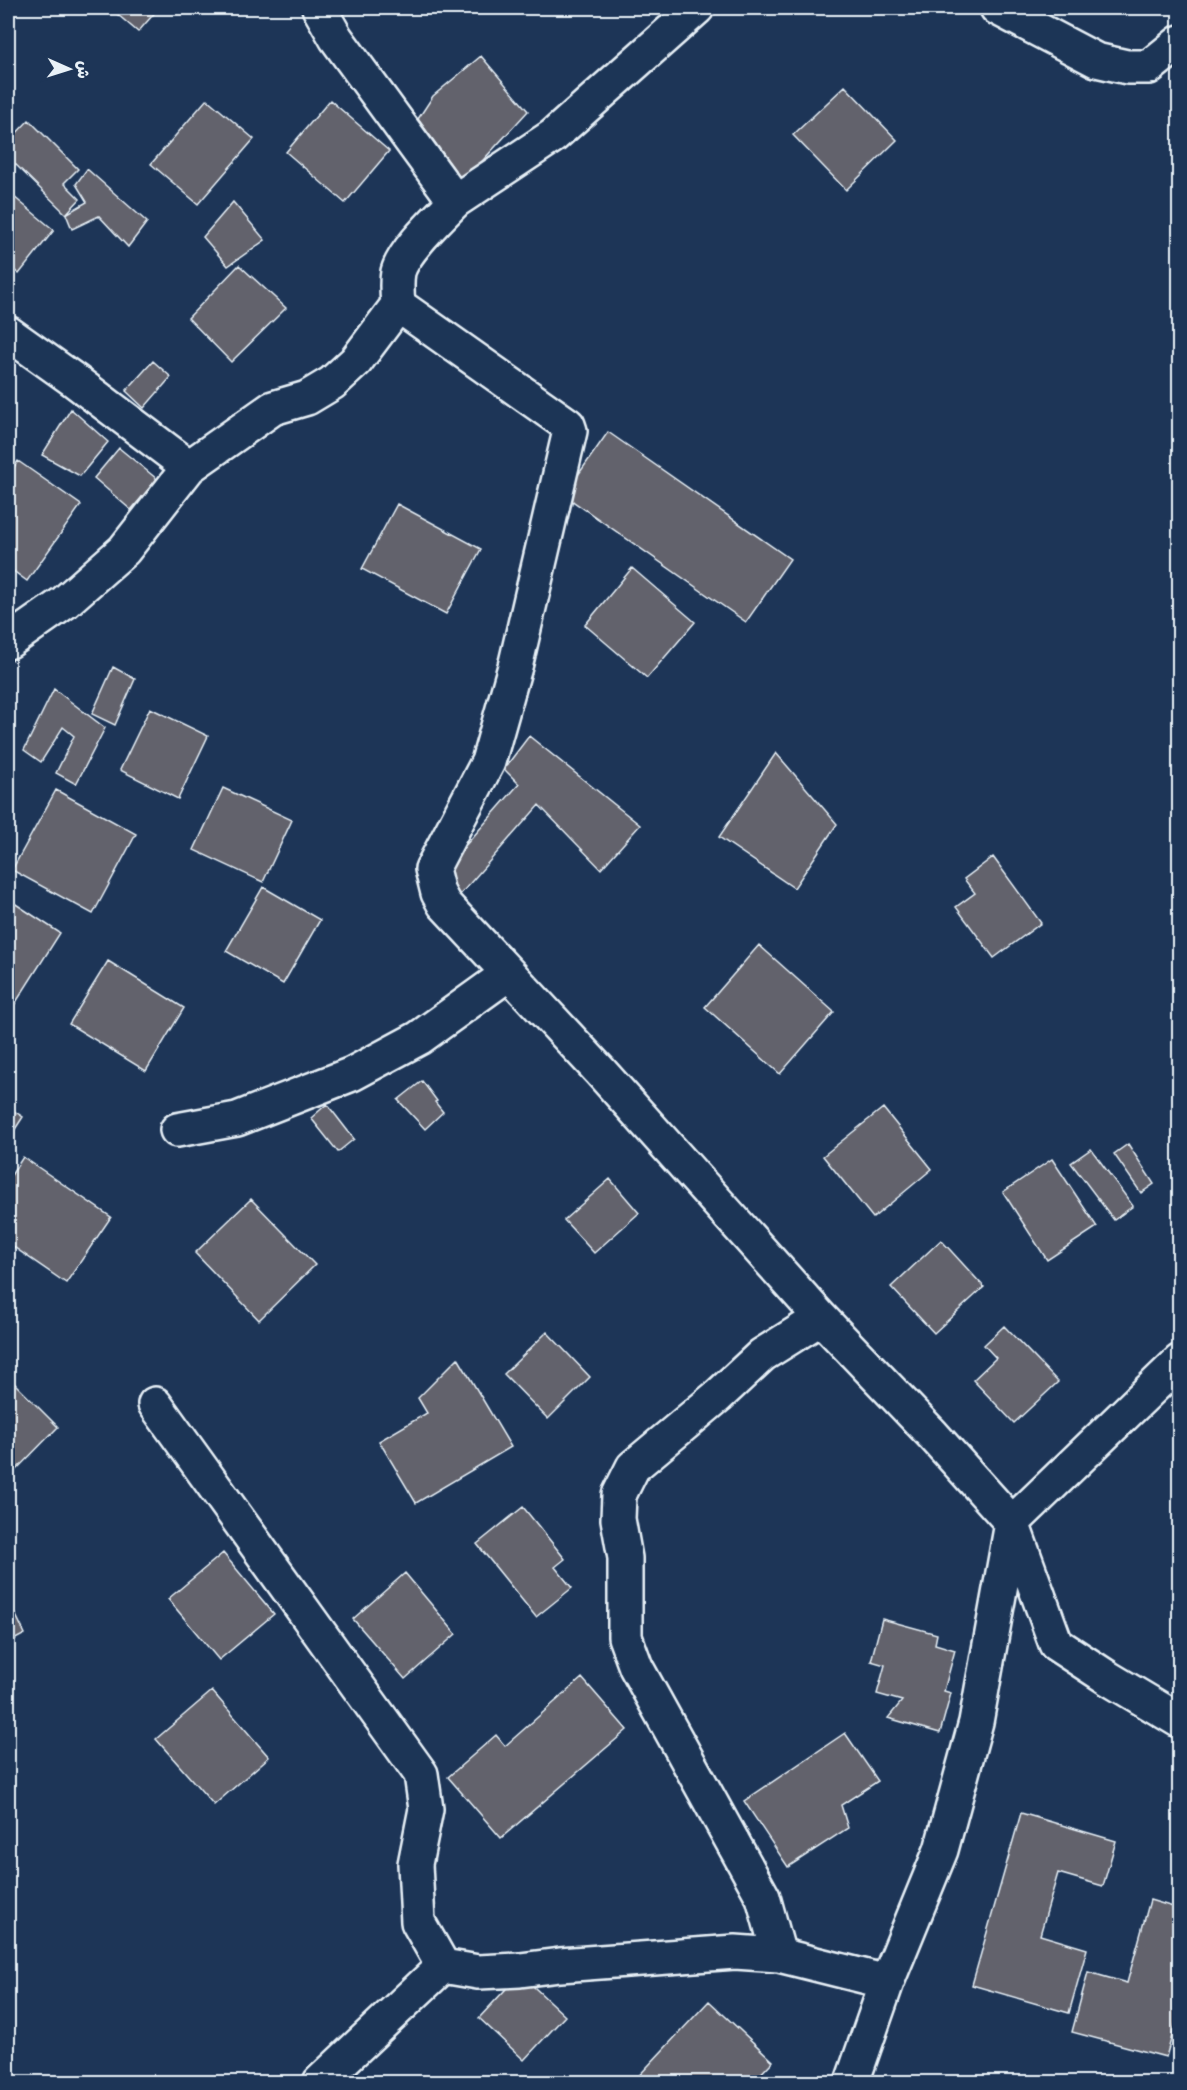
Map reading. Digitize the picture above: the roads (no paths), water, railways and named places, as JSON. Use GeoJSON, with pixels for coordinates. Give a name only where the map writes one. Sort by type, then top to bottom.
{"type":"FeatureCollection","features":[{"type":"Feature","properties":{"kind":"street"},"geometry":{"type":"LineString","coordinates":[[319,8],[336,38],[455,201]]}},
{"type":"Feature","properties":{"kind":"street"},"geometry":{"type":"LineString","coordinates":[[8,642],[65,602],[124,550],[189,467],[273,408],[307,398],[332,383],[356,361],[398,305],[396,287],[399,269],[414,246],[455,201],[553,136],[697,8]]}},
{"type":"Feature","properties":{"kind":"street"},"geometry":{"type":"LineString","coordinates":[[997,8],[1096,60],[1127,67],[1149,67],[1179,42]]}},
{"type":"Feature","properties":{"kind":"street"},"geometry":{"type":"LineString","coordinates":[[398,305],[568,425],[570,431],[516,663],[488,762],[432,869],[435,887],[444,904],[600,1071],[821,1317],[933,1435],[1012,1523],[1056,1644],[1179,1721]]}},
{"type":"Feature","properties":{"kind":"street"},"geometry":{"type":"LineString","coordinates":[[8,333],[189,467]]}},
{"type":"Feature","properties":{"kind":"street"},"geometry":{"type":"LineString","coordinates":[[177,1130],[237,1119],[352,1074],[418,1038],[508,974]]}},
{"type":"Feature","properties":{"kind":"street"},"geometry":{"type":"LineString","coordinates":[[779,1955],[763,1897],[641,1678],[625,1637],[625,1558],[618,1518],[619,1495],[633,1467],[718,1396],[762,1355],[821,1317]]}},
{"type":"Feature","properties":{"kind":"street"},"geometry":{"type":"LineString","coordinates":[[852,2082],[887,1982],[940,1850],[976,1722],[1012,1523],[1179,1361]]}},
{"type":"Feature","properties":{"kind":"street"},"geometry":{"type":"LineString","coordinates":[[155,1404],[421,1774],[426,1809],[415,1864],[418,1922],[442,1966]]}},
{"type":"Feature","properties":{"kind":"street"},"geometry":{"type":"LineString","coordinates":[[442,1966],[478,1972],[520,1970],[735,1952],[779,1955],[887,1982]]}},
{"type":"Feature","properties":{"kind":"street"},"geometry":{"type":"LineString","coordinates":[[320,2082],[442,1966]]}}]}
